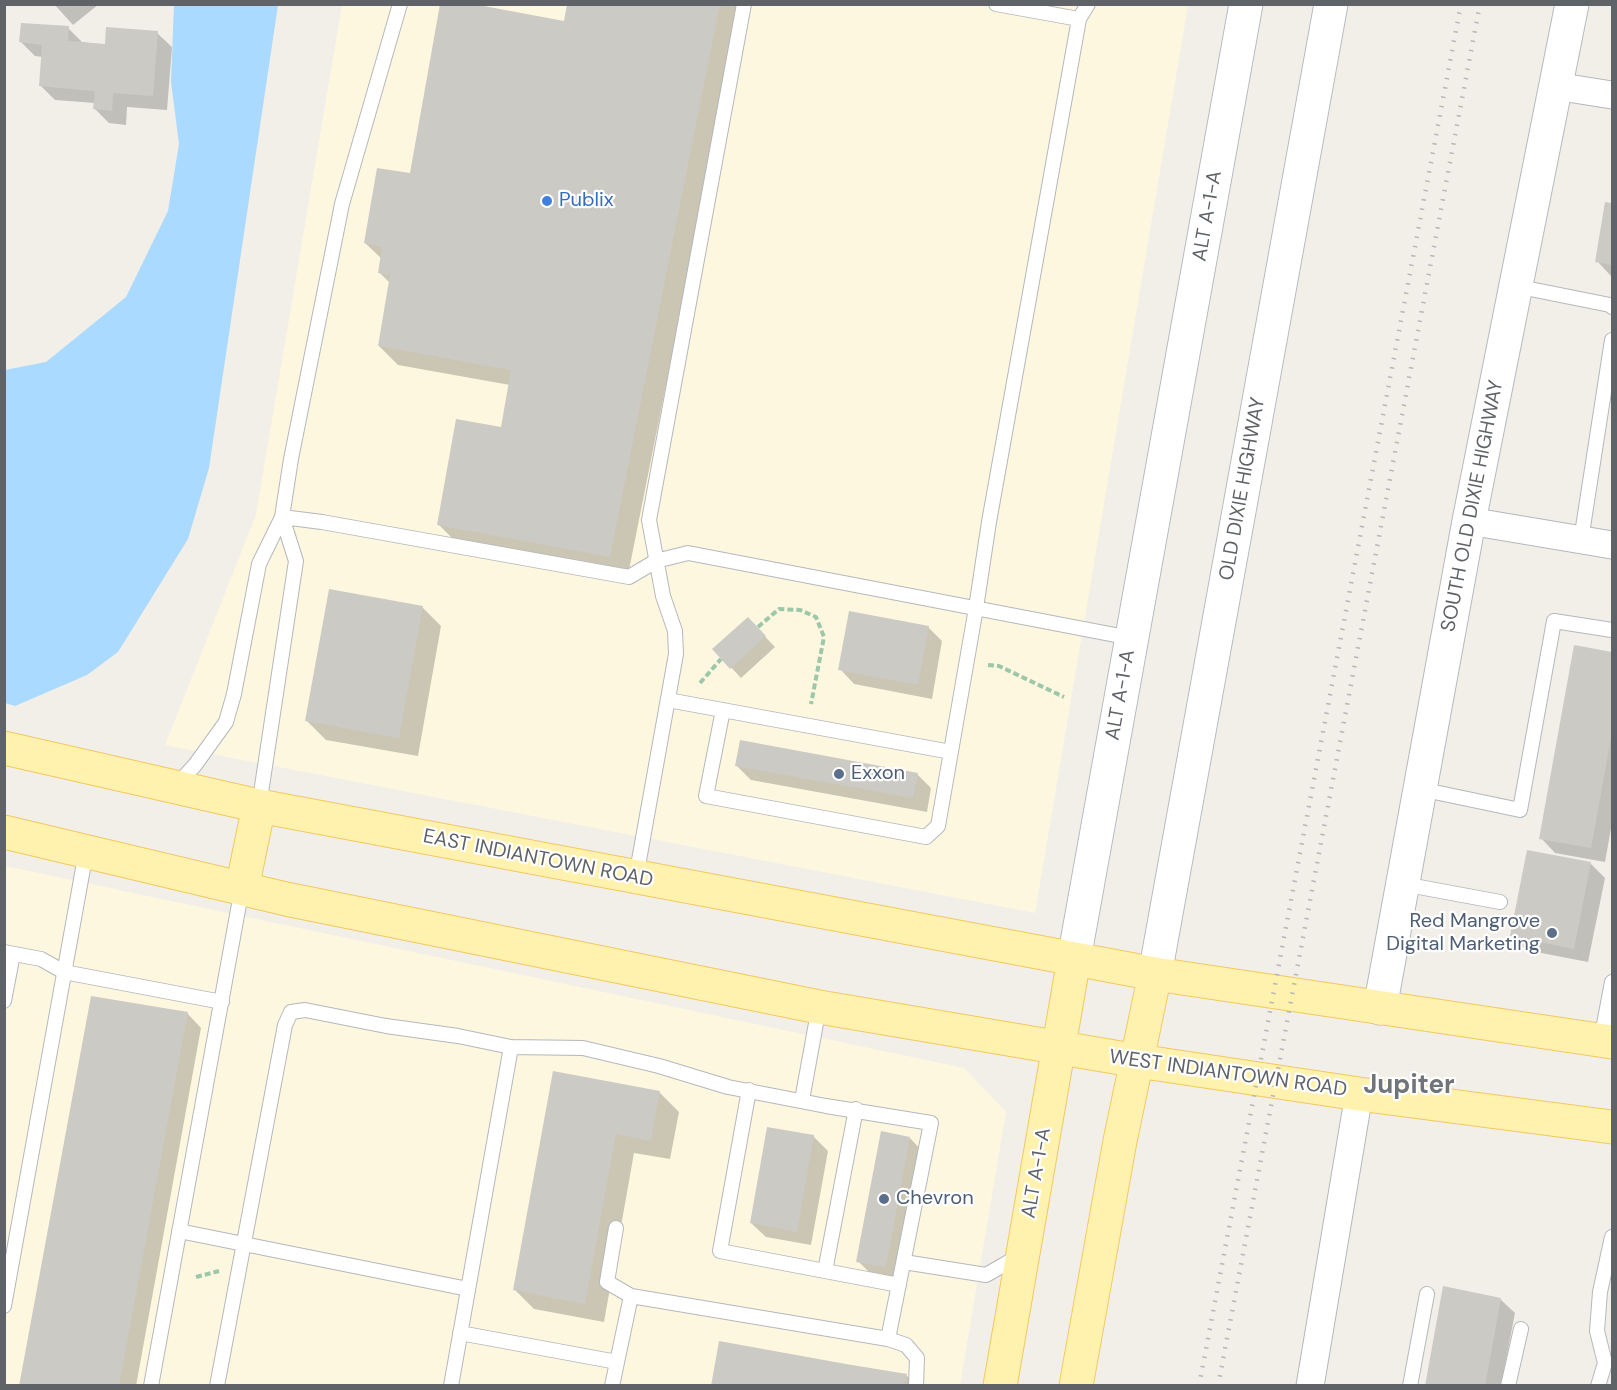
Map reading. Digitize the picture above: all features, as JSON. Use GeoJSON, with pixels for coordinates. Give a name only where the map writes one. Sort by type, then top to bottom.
{"type":"FeatureCollection","features":[{"type":"Feature","properties":{"kind":"main road","name":"ALT A-1-A"},"geometry":{"type":"LineString","coordinates":[[1000,1386],[1131,638],[1246,4]]}},
{"type":"Feature","properties":{"kind":"main road","name":"OLD DIXIE HIGHWAY"},"geometry":{"type":"LineString","coordinates":[[1155,974],[1331,4]]}},
{"type":"Feature","properties":{"kind":"main road","name":"SOUTH OLD DIXIE HIGHWAY"},"geometry":{"type":"LineString","coordinates":[[1380,1008],[1469,521],[1572,4]]}},
{"type":"Feature","properties":{"kind":"main road","name":"EAST INDIANTOWN ROAD"},"geometry":{"type":"LineString","coordinates":[[4,747],[260,806],[1074,960]]}},
{"type":"Feature","properties":{"kind":"main road"},"geometry":{"type":"LineString","coordinates":[[242,888],[260,806]]}},
{"type":"Feature","properties":{"kind":"main road"},"geometry":{"type":"LineString","coordinates":[[4,832],[242,888],[819,1007],[1058,1049]]}},
{"type":"Feature","properties":{"kind":"main road"},"geometry":{"type":"LineString","coordinates":[[1074,960],[1607,1041]]}},
{"type":"Feature","properties":{"kind":"main road"},"geometry":{"type":"LineString","coordinates":[[1076,1386],[1120,1141],[1155,974]]}},
{"type":"Feature","properties":{"kind":"main road","name":"WEST INDIANTOWN ROAD"},"geometry":{"type":"LineString","coordinates":[[1058,1049],[1359,1094],[1612,1127]]}},
{"type":"Feature","properties":{"kind":"street"},"geometry":{"type":"LineString","coordinates":[[1555,86],[1612,95]]}},
{"type":"Feature","properties":{"kind":"street"},"geometry":{"type":"LineString","coordinates":[[1469,521],[1612,544]]}},
{"type":"Feature","properties":{"kind":"street"},"geometry":{"type":"LineString","coordinates":[[1310,1386],[1359,1094]]}},
{"type":"Feature","properties":{"kind":"lane"},"geometry":{"type":"LineString","coordinates":[[175,787],[195,765],[226,722],[234,694],[259,564],[282,517],[291,459],[342,204],[400,4]]}},
{"type":"Feature","properties":{"kind":"lane"},"geometry":{"type":"LineString","coordinates":[[636,877],[676,654],[675,631],[663,596],[649,520],[744,4]]}},
{"type":"Feature","properties":{"kind":"lane"},"geometry":{"type":"LineString","coordinates":[[996,4],[1079,19]]}},
{"type":"Feature","properties":{"kind":"lane"},"geometry":{"type":"LineString","coordinates":[[723,710],[706,796],[926,837],[938,826],[989,522],[1079,19],[1088,4]]}},
{"type":"Feature","properties":{"kind":"lane"},"geometry":{"type":"LineString","coordinates":[[1515,286],[1610,305],[1612,308]]}},
{"type":"Feature","properties":{"kind":"lane"},"geometry":{"type":"LineString","coordinates":[[1581,540],[1612,340]]}},
{"type":"Feature","properties":{"kind":"lane"},"geometry":{"type":"LineString","coordinates":[[282,517],[322,522],[629,577],[656,561],[688,553],[1131,638]]}},
{"type":"Feature","properties":{"kind":"lane"},"geometry":{"type":"LineString","coordinates":[[260,806],[296,561],[282,517]]}},
{"type":"Feature","properties":{"kind":"lane"},"geometry":{"type":"LineString","coordinates":[[1420,789],[1520,810],[1554,621],[1612,630]]}},
{"type":"Feature","properties":{"kind":"lane"},"geometry":{"type":"LineString","coordinates":[[668,700],[951,752]]}},
{"type":"Feature","properties":{"kind":"lane"},"geometry":{"type":"LineString","coordinates":[[4,1306],[86,852]]}},
{"type":"Feature","properties":{"kind":"lane"},"geometry":{"type":"LineString","coordinates":[[1403,884],[1500,902]]}},
{"type":"Feature","properties":{"kind":"lane"},"geometry":{"type":"LineString","coordinates":[[151,1386],[242,888]]}},
{"type":"Feature","properties":{"kind":"lane"},"geometry":{"type":"LineString","coordinates":[[4,1001],[9,953],[41,959],[64,972],[222,1002]]}},
{"type":"Feature","properties":{"kind":"lane"},"geometry":{"type":"LineString","coordinates":[[1607,1041],[1612,982]]}},
{"type":"Feature","properties":{"kind":"lane"},"geometry":{"type":"LineString","coordinates":[[802,1100],[819,1007]]}},
{"type":"Feature","properties":{"kind":"lane"},"geometry":{"type":"LineString","coordinates":[[217,1386],[285,1025],[291,1012],[305,1010],[511,1047],[583,1048],[660,1066],[728,1087],[931,1123],[888,1339]]}},
{"type":"Feature","properties":{"kind":"lane"},"geometry":{"type":"LineString","coordinates":[[451,1386],[511,1047]]}},
{"type":"Feature","properties":{"kind":"lane"},"geometry":{"type":"LineString","coordinates":[[749,1090],[720,1251],[899,1285]]}},
{"type":"Feature","properties":{"kind":"lane"},"geometry":{"type":"LineString","coordinates":[[825,1271],[856,1109]]}},
{"type":"Feature","properties":{"kind":"lane"},"geometry":{"type":"LineString","coordinates":[[616,1228],[607,1282],[631,1296],[888,1339],[906,1344],[917,1358],[916,1386]]}},
{"type":"Feature","properties":{"kind":"lane"},"geometry":{"type":"LineString","coordinates":[[179,1231],[468,1289]]}},
{"type":"Feature","properties":{"kind":"lane"},"geometry":{"type":"LineString","coordinates":[[1598,1386],[1609,1363],[1597,1331],[1600,1292],[1612,1237]]}},
{"type":"Feature","properties":{"kind":"lane"},"geometry":{"type":"LineString","coordinates":[[904,1262],[986,1275],[1023,1254]]}},
{"type":"Feature","properties":{"kind":"lane"},"geometry":{"type":"LineString","coordinates":[[1410,1386],[1427,1294]]}},
{"type":"Feature","properties":{"kind":"lane"},"geometry":{"type":"LineString","coordinates":[[612,1386],[631,1296]]}},
{"type":"Feature","properties":{"kind":"lane"},"geometry":{"type":"LineString","coordinates":[[1508,1386],[1521,1329]]}},
{"type":"Feature","properties":{"kind":"lane"},"geometry":{"type":"LineString","coordinates":[[460,1333],[617,1362]]}},
{"type":"Feature","properties":{"kind":"path"},"geometry":{"type":"LineString","coordinates":[[758,627],[779,609],[800,610],[816,617],[824,637],[807,726]]}},
{"type":"Feature","properties":{"kind":"path"},"geometry":{"type":"LineString","coordinates":[[683,702],[721,659]]}},
{"type":"Feature","properties":{"kind":"path"},"geometry":{"type":"LineString","coordinates":[[967,662],[999,666],[1064,697]]}},
{"type":"Feature","properties":{"kind":"shaded area"},"geometry":{"type":"Polygon","coordinates":[[[342,5],[1188,5],[1035,913],[165,745],[256,515],[342,5]]]}},
{"type":"Feature","properties":{"kind":"shaded area"},"geometry":{"type":"Polygon","coordinates":[[[5,866],[964,1068],[1006,1112],[960,1385],[5,1386],[5,866]]]}},
{"type":"Feature","properties":{"kind":"water"},"geometry":{"type":"Polygon","coordinates":[[[174,5],[278,5],[209,468],[188,539],[118,652],[87,675],[15,706],[5,703],[5,370],[46,362],[126,297],[168,211],[179,144],[171,82],[174,5]]]}},
{"type":"Feature","properties":{"kind":"building"},"geometry":{"type":"Polygon","coordinates":[[[440,4],[473,4],[564,21],[567,4],[720,4],[610,557],[437,525],[456,419],[501,427],[511,370],[378,346],[390,275],[378,273],[382,247],[364,243],[377,168],[410,173],[440,4]]]}},
{"type":"Feature","properties":{"kind":"building"},"geometry":{"type":"Polygon","coordinates":[[[21,23],[69,26],[68,41],[105,44],[106,27],[158,31],[153,96],[113,93],[112,111],[93,109],[95,91],[39,86],[42,45],[19,42],[21,23]]]}},
{"type":"Feature","properties":{"kind":"building"},"geometry":{"type":"Polygon","coordinates":[[[1605,202],[1612,203],[1612,265],[1595,262],[1605,202]]]}},
{"type":"Feature","properties":{"kind":"building"},"geometry":{"type":"Polygon","coordinates":[[[329,589],[423,606],[399,738],[305,721],[329,589]]]}},
{"type":"Feature","properties":{"kind":"building"},"geometry":{"type":"Polygon","coordinates":[[[849,611],[929,626],[918,685],[838,670],[849,611]]]}},
{"type":"Feature","properties":{"kind":"building"},"geometry":{"type":"Polygon","coordinates":[[[748,617],[766,636],[730,669],[712,649],[748,617]]]}},
{"type":"Feature","properties":{"kind":"building"},"geometry":{"type":"Polygon","coordinates":[[[1574,645],[1612,652],[1612,733],[1591,848],[1539,839],[1574,645]]]}},
{"type":"Feature","properties":{"kind":"building"},"geometry":{"type":"Polygon","coordinates":[[[740,740],[918,773],[913,798],[735,766],[740,740]]]}},
{"type":"Feature","properties":{"kind":"building"},"geometry":{"type":"Polygon","coordinates":[[[1527,850],[1591,862],[1574,949],[1510,936],[1527,850]]]}},
{"type":"Feature","properties":{"kind":"building"},"geometry":{"type":"Polygon","coordinates":[[[91,996],[188,1012],[119,1386],[19,1386],[91,996]]]}},
{"type":"Feature","properties":{"kind":"building"},"geometry":{"type":"Polygon","coordinates":[[[553,1071],[660,1091],[651,1141],[616,1134],[585,1304],[513,1290],[553,1071]]]}},
{"type":"Feature","properties":{"kind":"building"},"geometry":{"type":"Polygon","coordinates":[[[767,1127],[814,1135],[797,1232],[750,1223],[767,1127]]]}},
{"type":"Feature","properties":{"kind":"building"},"geometry":{"type":"Polygon","coordinates":[[[881,1131],[910,1137],[886,1267],[856,1262],[881,1131]]]}},
{"type":"Feature","properties":{"kind":"building"},"geometry":{"type":"Polygon","coordinates":[[[1443,1286],[1501,1298],[1485,1386],[1425,1386],[1443,1286]]]}},
{"type":"Feature","properties":{"kind":"building"},"geometry":{"type":"Polygon","coordinates":[[[719,1341],[907,1374],[904,1386],[711,1386],[719,1341]]]}},
{"type":"Feature","properties":{"kind":"railway"},"geometry":{"type":"LineString","coordinates":[[1199,1386],[1461,4]]}},
{"type":"Feature","properties":{"kind":"railway"},"geometry":{"type":"LineString","coordinates":[[1218,1386],[1480,4]]}},
{"type":"Feature","properties":{"kind":"place","name":"Publix"},"geometry":{"type":"Point","coordinates":[547,201]}},
{"type":"Feature","properties":{"kind":"place","name":"Exxon"},"geometry":{"type":"Point","coordinates":[839,774]}},
{"type":"Feature","properties":{"kind":"place","name":"Red Mangrove Digital Marketing"},"geometry":{"type":"Point","coordinates":[1552,933]}},
{"type":"Feature","properties":{"kind":"place","name":"Chevron"},"geometry":{"type":"Point","coordinates":[884,1199]}},
{"type":"Feature","properties":{"kind":"district","name":"Jupiter"},"geometry":{"type":"Point","coordinates":[1409,1086]}}]}
